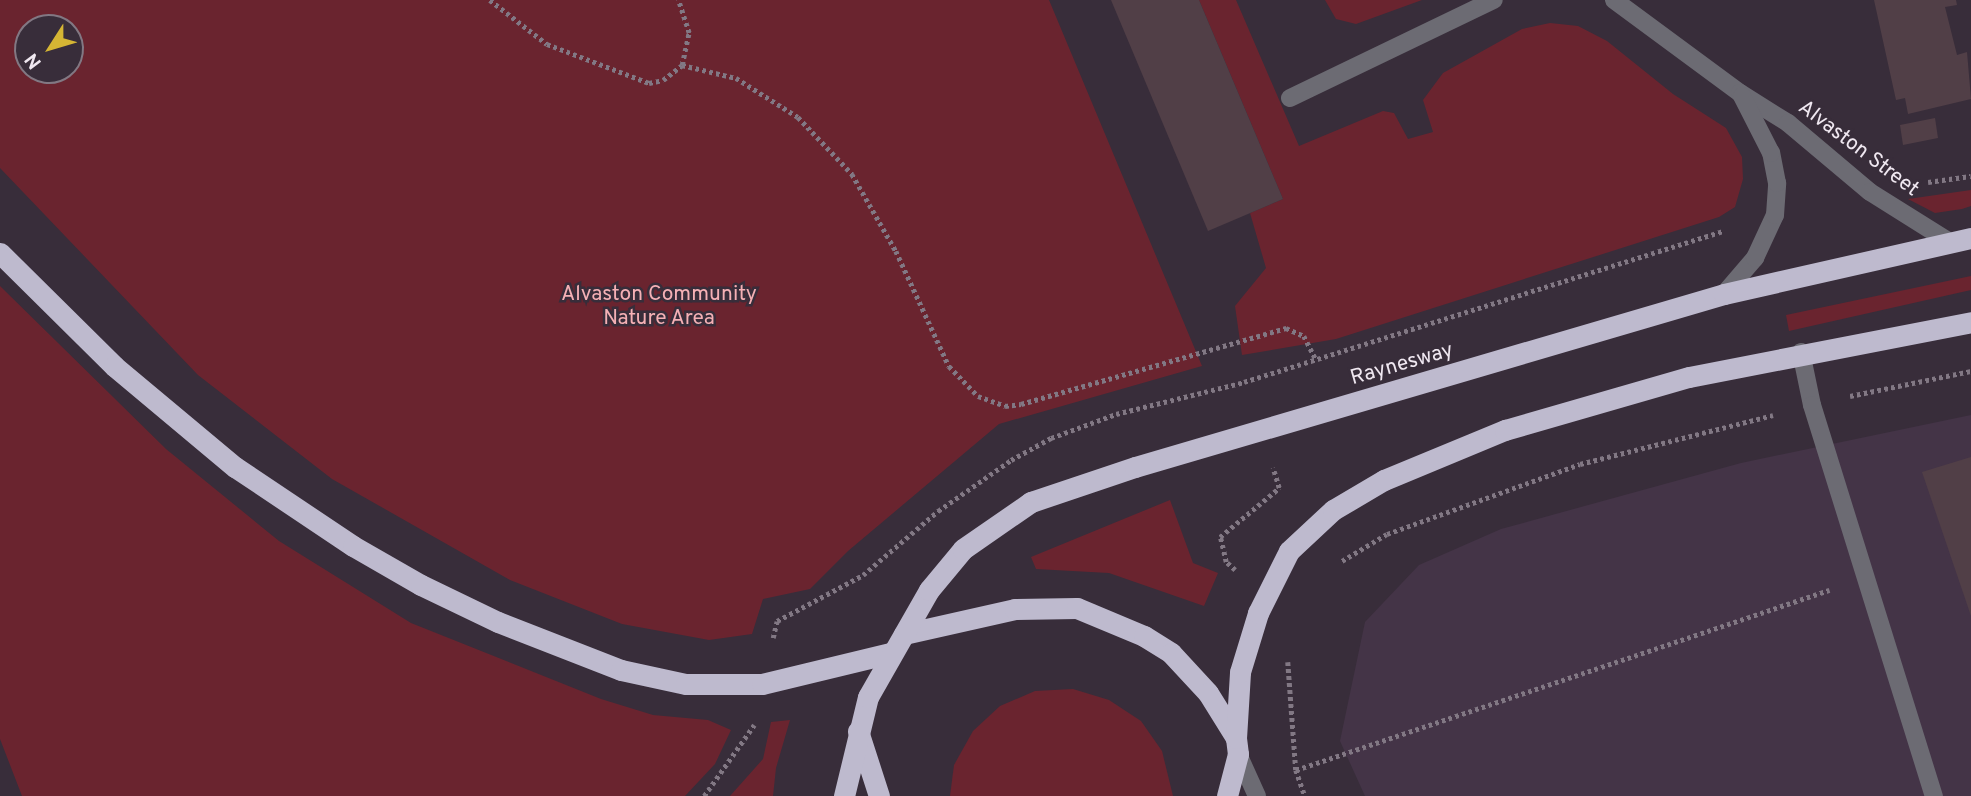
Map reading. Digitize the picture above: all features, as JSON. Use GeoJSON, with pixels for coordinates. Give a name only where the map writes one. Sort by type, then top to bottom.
{"type":"FeatureCollection","features":[{"type":"Feature","properties":{"kind":"highway","name":"Raynesway"},"geometry":{"type":"LineString","coordinates":[[857,728],[890,653],[929,590],[963,549],[1031,502],[1135,467],[1724,294],[1971,238]]}},
{"type":"Feature","properties":{"kind":"highway"},"geometry":{"type":"LineString","coordinates":[[0,253],[114,366],[234,467],[353,546],[498,622],[621,670],[686,684],[762,684],[890,653]]}},
{"type":"Feature","properties":{"kind":"highway"},"geometry":{"type":"LineString","coordinates":[[1227,796],[1237,746],[1240,672],[1258,613],[1289,551],[1333,510],[1384,480],[1505,430],[1689,377],[1801,352],[1971,322]]}},
{"type":"Feature","properties":{"kind":"highway"},"geometry":{"type":"LineString","coordinates":[[904,634],[1003,611],[1077,608],[1144,636],[1171,653],[1209,693],[1237,746]]}},
{"type":"Feature","properties":{"kind":"highway"},"geometry":{"type":"LineString","coordinates":[[844,796],[857,728]]}},
{"type":"Feature","properties":{"kind":"highway"},"geometry":{"type":"LineString","coordinates":[[857,728],[879,796]]}},
{"type":"Feature","properties":{"kind":"street"},"geometry":{"type":"LineString","coordinates":[[1290,98],[1494,0]]}},
{"type":"Feature","properties":{"kind":"street","name":"Alvaston Street"},"geometry":{"type":"LineString","coordinates":[[1615,0],[1740,93],[1788,123],[1870,192],[1948,242]]}},
{"type":"Feature","properties":{"kind":"street","name":"Alvaston Street"},"geometry":{"type":"LineString","coordinates":[[1724,294],[1755,258],[1776,205],[1771,153],[1740,93]]}},
{"type":"Feature","properties":{"kind":"street"},"geometry":{"type":"LineString","coordinates":[[1801,352],[1812,405],[1869,577],[1934,796]]}},
{"type":"Feature","properties":{"kind":"street"},"geometry":{"type":"LineString","coordinates":[[1237,746],[1256,796]]}},
{"type":"Feature","properties":{"kind":"path"},"geometry":{"type":"LineString","coordinates":[[490,0],[547,44],[649,83],[663,80],[682,65],[689,33],[678,0]]}},
{"type":"Feature","properties":{"kind":"path"},"geometry":{"type":"LineString","coordinates":[[682,65],[736,78],[798,117],[852,174],[895,251],[949,366],[978,396],[1005,406],[1021,404],[1286,328],[1304,336],[1315,358]]}},
{"type":"Feature","properties":{"kind":"path"},"geometry":{"type":"LineString","coordinates":[[1332,567],[1387,534],[1580,464],[1925,377],[1971,371]]}},
{"type":"Feature","properties":{"kind":"path"},"geometry":{"type":"LineString","coordinates":[[1296,770],[1869,577]]}},
{"type":"Feature","properties":{"kind":"path"},"geometry":{"type":"LineString","coordinates":[[1289,653],[1296,770],[1306,796]]}},
{"type":"Feature","properties":{"kind":"shaded area"},"geometry":{"type":"Polygon","coordinates":[[[1971,415],[1971,796],[1365,796],[1340,741],[1365,622],[1419,565],[1501,529],[1741,463],[1971,415]]]}},
{"type":"Feature","properties":{"kind":"green space","name":"Alvaston Community Nature Area"},"geometry":{"type":"Polygon","coordinates":[[[0,0],[1049,0],[1202,366],[999,424],[848,551],[810,589],[763,599],[752,634],[709,640],[622,624],[510,580],[332,479],[198,375],[0,168],[0,0]]]}},
{"type":"Feature","properties":{"kind":"green space"},"geometry":{"type":"Polygon","coordinates":[[[1199,0],[1236,0],[1299,146],[1383,111],[1394,113],[1408,139],[1433,132],[1423,100],[1443,73],[1522,29],[1550,23],[1578,26],[1607,41],[1673,94],[1726,128],[1742,157],[1743,179],[1735,207],[1719,217],[1336,339],[1242,355],[1235,306],[1266,268],[1250,213],[1283,199],[1199,0]]]}},
{"type":"Feature","properties":{"kind":"green space"},"geometry":{"type":"Polygon","coordinates":[[[1325,0],[1422,0],[1356,24],[1336,19],[1325,0]]]}},
{"type":"Feature","properties":{"kind":"green space"},"geometry":{"type":"Polygon","coordinates":[[[1971,190],[1971,206],[1935,213],[1908,199],[1971,190]]]}},
{"type":"Feature","properties":{"kind":"green space"},"geometry":{"type":"Polygon","coordinates":[[[1971,276],[1971,290],[1789,331],[1786,315],[1971,276]]]}},
{"type":"Feature","properties":{"kind":"green space"},"geometry":{"type":"Polygon","coordinates":[[[0,286],[166,449],[279,541],[411,623],[601,699],[653,715],[708,720],[731,730],[715,764],[685,796],[22,796],[0,739],[0,286]]]}},
{"type":"Feature","properties":{"kind":"green space"},"geometry":{"type":"Polygon","coordinates":[[[1170,500],[1193,563],[1218,573],[1204,606],[1109,573],[1036,569],[1031,557],[1170,500]]]}},
{"type":"Feature","properties":{"kind":"green space"},"geometry":{"type":"Polygon","coordinates":[[[1073,689],[1109,700],[1141,721],[1162,751],[1173,796],[950,796],[954,765],[973,731],[1000,706],[1035,691],[1073,689]]]}},
{"type":"Feature","properties":{"kind":"green space"},"geometry":{"type":"Polygon","coordinates":[[[790,720],[776,768],[773,796],[730,796],[763,759],[771,722],[790,720]]]}},
{"type":"Feature","properties":{"kind":"building"},"geometry":{"type":"Polygon","coordinates":[[[1111,0],[1199,0],[1283,199],[1208,231],[1111,0]]]}},
{"type":"Feature","properties":{"kind":"building"},"geometry":{"type":"Polygon","coordinates":[[[1874,0],[1956,0],[1957,5],[1945,7],[1957,55],[1967,52],[1971,99],[1908,114],[1905,98],[1896,100],[1874,0]]]}},
{"type":"Feature","properties":{"kind":"building"},"geometry":{"type":"Polygon","coordinates":[[[1935,118],[1938,138],[1903,145],[1900,125],[1935,118]]]}},
{"type":"Feature","properties":{"kind":"building"},"geometry":{"type":"Polygon","coordinates":[[[1971,457],[1971,616],[1922,472],[1971,457]]]}}]}
